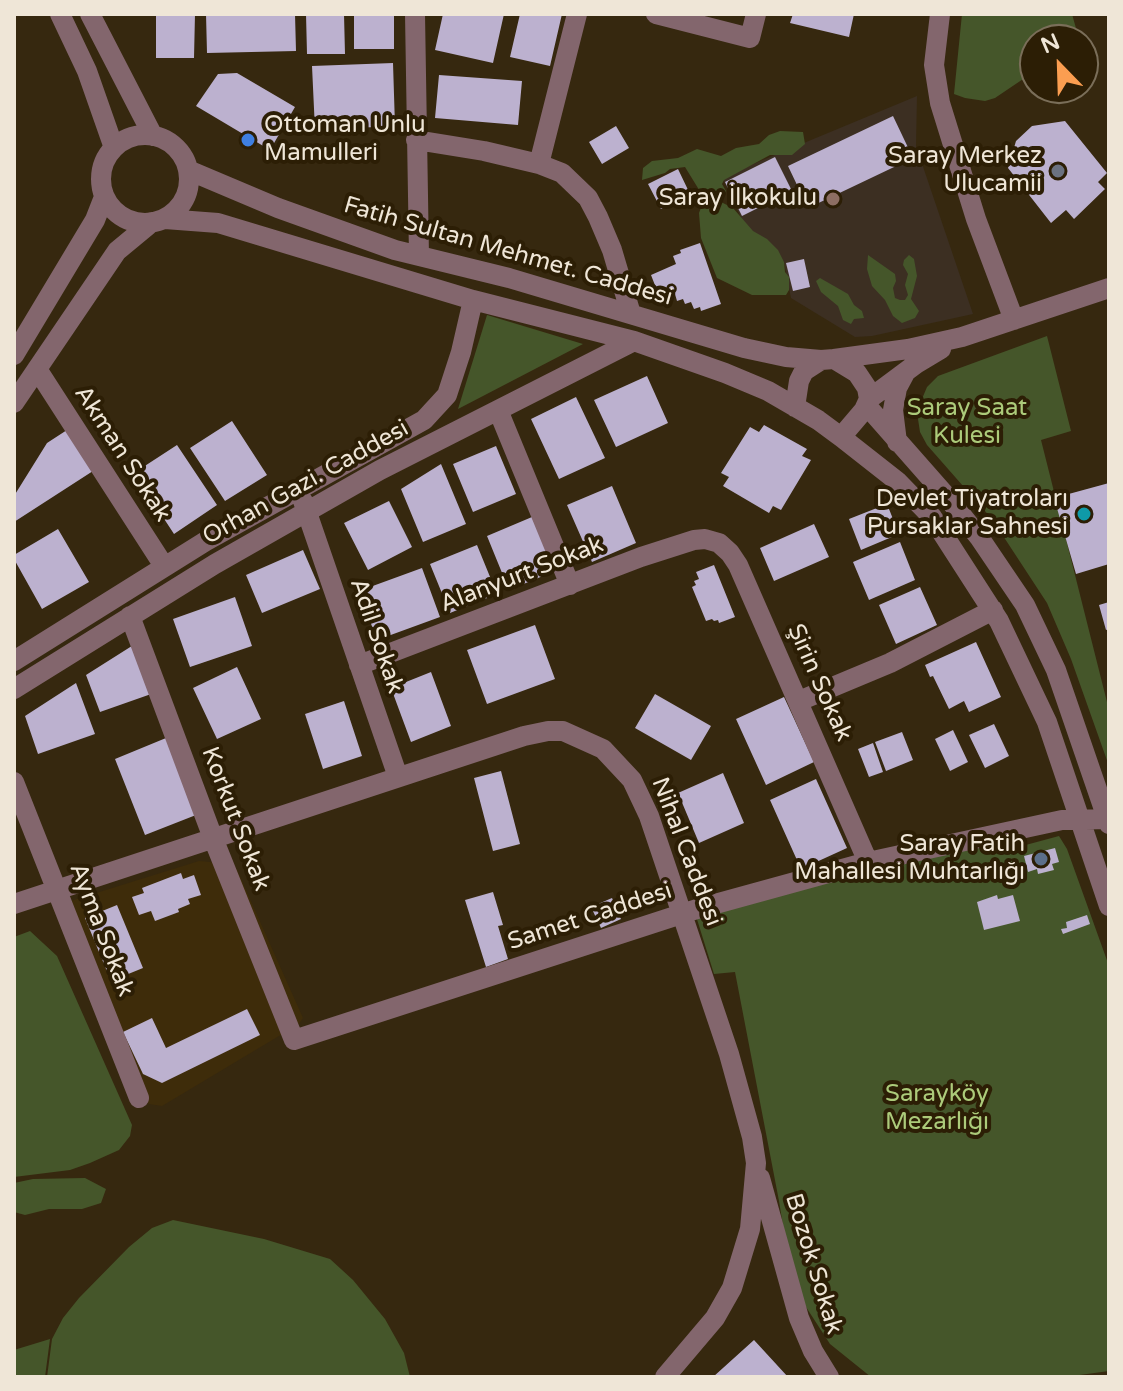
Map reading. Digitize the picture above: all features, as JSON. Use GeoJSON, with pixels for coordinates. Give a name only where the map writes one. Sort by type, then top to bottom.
{"type":"FeatureCollection","features":[{"type":"Feature","properties":{"kind":"street"},"geometry":{"type":"LineString","coordinates":[[60,14],[87,71],[114,148]]}},
{"type":"Feature","properties":{"kind":"street","name":"Fatih Sultan Mehmet. Caddesi"},"geometry":{"type":"LineString","coordinates":[[90,14],[153,136],[173,146],[184,156],[188,170],[278,208],[395,250],[509,278],[744,348],[786,357],[828,360],[908,349],[962,337]]}},
{"type":"Feature","properties":{"kind":"street"},"geometry":{"type":"LineString","coordinates":[[415,14],[419,256]]}},
{"type":"Feature","properties":{"kind":"street"},"geometry":{"type":"LineString","coordinates":[[539,164],[577,14]]}},
{"type":"Feature","properties":{"kind":"street"},"geometry":{"type":"LineString","coordinates":[[656,14],[750,38],[756,14]]}},
{"type":"Feature","properties":{"kind":"street"},"geometry":{"type":"LineString","coordinates":[[940,14],[934,65],[940,103],[976,219],[1014,320]]}},
{"type":"Feature","properties":{"kind":"street"},"geometry":{"type":"LineString","coordinates":[[153,136],[132,138],[114,148],[102,168],[104,197],[123,218],[218,223],[473,300],[634,341],[733,376],[795,407],[841,437],[897,481],[932,517],[993,610],[1099,820]]}},
{"type":"Feature","properties":{"kind":"street"},"geometry":{"type":"LineString","coordinates":[[416,140],[539,164],[562,173],[588,198],[612,250],[631,314]]}},
{"type":"Feature","properties":{"kind":"street"},"geometry":{"type":"LineString","coordinates":[[14,403],[117,251],[177,210],[189,184],[188,170]]}},
{"type":"Feature","properties":{"kind":"street"},"geometry":{"type":"LineString","coordinates":[[14,355],[95,220],[104,197]]}},
{"type":"Feature","properties":{"kind":"street"},"geometry":{"type":"LineString","coordinates":[[841,437],[868,403],[906,370],[962,337],[1109,288]]}},
{"type":"Feature","properties":{"kind":"street","name":"Orhan Gazi. Caddesi"},"geometry":{"type":"LineString","coordinates":[[14,661],[164,566],[424,420],[447,395],[473,300]]}},
{"type":"Feature","properties":{"kind":"street","name":"Orhan Gazi. Caddesi"},"geometry":{"type":"LineString","coordinates":[[14,689],[130,616],[392,463],[634,341]]}},
{"type":"Feature","properties":{"kind":"street"},"geometry":{"type":"LineString","coordinates":[[795,407],[799,381],[804,371],[828,360],[857,373],[867,388],[868,403],[897,442],[979,537],[1025,605],[1056,670],[1099,820],[1109,906]]}},
{"type":"Feature","properties":{"kind":"street","name":"Akman Sokak"},"geometry":{"type":"LineString","coordinates":[[37,369],[164,566]]}},
{"type":"Feature","properties":{"kind":"street"},"geometry":{"type":"LineString","coordinates":[[897,442],[893,410],[897,388],[906,370]]}},
{"type":"Feature","properties":{"kind":"street"},"geometry":{"type":"LineString","coordinates":[[498,410],[570,585]]}},
{"type":"Feature","properties":{"kind":"street","name":"Adil Sokak"},"geometry":{"type":"LineString","coordinates":[[300,489],[398,777]]}},
{"type":"Feature","properties":{"kind":"street","name":"Alanyurt Sokak"},"geometry":{"type":"LineString","coordinates":[[359,665],[653,553],[705,539]]}},
{"type":"Feature","properties":{"kind":"street","name":"Şirin Sokak"},"geometry":{"type":"LineString","coordinates":[[705,539],[719,543],[738,565],[868,862]]}},
{"type":"Feature","properties":{"kind":"street"},"geometry":{"type":"LineString","coordinates":[[799,701],[890,663],[993,610]]}},
{"type":"Feature","properties":{"kind":"street","name":"Korkut Sokak"},"geometry":{"type":"LineString","coordinates":[[130,616],[213,838],[294,1040]]}},
{"type":"Feature","properties":{"kind":"street","name":"Nihal Caddesi"},"geometry":{"type":"LineString","coordinates":[[14,904],[524,736],[563,731],[603,749],[632,780],[649,816],[729,1054],[756,1163],[750,1229],[732,1288],[715,1318],[665,1377]]}},
{"type":"Feature","properties":{"kind":"street","name":"Ayma Sokak"},"geometry":{"type":"LineString","coordinates":[[14,782],[139,1098]]}},
{"type":"Feature","properties":{"kind":"street","name":"Samet Caddesi"},"geometry":{"type":"LineString","coordinates":[[294,1040],[683,913],[868,862],[1062,820],[1099,820]]}},
{"type":"Feature","properties":{"kind":"street","name":"Bozok Sokak"},"geometry":{"type":"LineString","coordinates":[[756,1163],[799,1318],[813,1351],[829,1377]]}},
{"type":"Feature","properties":{"kind":"shaded area","name":"Saray İlkokulu"},"geometry":{"type":"Polygon","coordinates":[[[917,96],[916,146],[973,314],[855,337],[791,298],[784,262],[743,222],[722,177],[917,96]]]}},
{"type":"Feature","properties":{"kind":"shaded area"},"geometry":{"type":"Polygon","coordinates":[[[199,861],[232,864],[237,870],[303,1018],[299,1024],[162,1106],[149,1104],[136,1093],[61,904],[199,861]]]}},
{"type":"Feature","properties":{"kind":"green space"},"geometry":{"type":"Polygon","coordinates":[[[962,14],[1072,14],[1075,24],[1019,24],[1019,82],[985,101],[954,94],[962,14]]]}},
{"type":"Feature","properties":{"kind":"green space"},"geometry":{"type":"Polygon","coordinates":[[[780,131],[803,132],[805,144],[792,155],[770,155],[724,180],[722,184],[726,191],[723,197],[701,193],[685,167],[670,169],[642,180],[643,168],[652,161],[678,158],[697,149],[721,156],[736,148],[759,144],[780,131]]]}},
{"type":"Feature","properties":{"kind":"green space"},"geometry":{"type":"Polygon","coordinates":[[[719,201],[733,208],[753,231],[778,250],[789,277],[786,295],[752,295],[717,278],[701,238],[699,213],[702,205],[719,201]]]}},
{"type":"Feature","properties":{"kind":"green space"},"geometry":{"type":"Polygon","coordinates":[[[868,255],[895,274],[893,288],[895,298],[900,300],[905,300],[908,295],[904,260],[909,255],[914,259],[917,276],[911,299],[919,311],[915,318],[902,323],[893,316],[885,300],[872,286],[867,269],[868,255]]]}},
{"type":"Feature","properties":{"kind":"green space"},"geometry":{"type":"Polygon","coordinates":[[[820,278],[848,294],[864,318],[854,319],[851,324],[843,320],[838,306],[821,292],[816,281],[820,278]]]}},
{"type":"Feature","properties":{"kind":"green space"},"geometry":{"type":"Polygon","coordinates":[[[487,315],[583,344],[458,409],[487,315]]]}},
{"type":"Feature","properties":{"kind":"green space","name":"Saray Saat Kulesi"},"geometry":{"type":"Polygon","coordinates":[[[1047,336],[1071,431],[1041,440],[1109,710],[1109,766],[1071,659],[1047,603],[992,519],[927,445],[918,419],[919,406],[927,387],[938,376],[1047,336]]]}},
{"type":"Feature","properties":{"kind":"green space","name":"Sarayköy Mezarlığı"},"geometry":{"type":"Polygon","coordinates":[[[1018,835],[1022,846],[1059,836],[1067,849],[1109,966],[1109,1371],[1065,1377],[871,1377],[830,1344],[793,1287],[735,972],[714,974],[696,916],[1018,835]]]}},
{"type":"Feature","properties":{"kind":"green space"},"geometry":{"type":"Polygon","coordinates":[[[30,931],[57,956],[132,1125],[130,1136],[119,1150],[90,1163],[70,1170],[14,1177],[14,937],[30,931]]]}},
{"type":"Feature","properties":{"kind":"green space"},"geometry":{"type":"Polygon","coordinates":[[[85,1178],[106,1189],[101,1203],[82,1209],[49,1209],[25,1215],[14,1212],[14,1183],[33,1179],[85,1178]]]}},
{"type":"Feature","properties":{"kind":"green space"},"geometry":{"type":"Polygon","coordinates":[[[173,1220],[264,1239],[330,1259],[353,1280],[385,1319],[404,1353],[410,1377],[47,1377],[52,1339],[79,1298],[129,1247],[152,1228],[173,1220]]]}},
{"type":"Feature","properties":{"kind":"green space"},"geometry":{"type":"Polygon","coordinates":[[[50,1339],[45,1377],[14,1377],[14,1350],[50,1339]]]}},
{"type":"Feature","properties":{"kind":"building"},"geometry":{"type":"Polygon","coordinates":[[[156,14],[195,14],[194,58],[156,58],[156,14]]]}},
{"type":"Feature","properties":{"kind":"building"},"geometry":{"type":"Polygon","coordinates":[[[206,14],[295,14],[296,51],[207,53],[206,14]]]}},
{"type":"Feature","properties":{"kind":"building"},"geometry":{"type":"Polygon","coordinates":[[[306,14],[344,14],[345,54],[307,54],[306,14]]]}},
{"type":"Feature","properties":{"kind":"building"},"geometry":{"type":"Polygon","coordinates":[[[354,14],[394,14],[394,49],[354,49],[354,14]]]}},
{"type":"Feature","properties":{"kind":"building"},"geometry":{"type":"Polygon","coordinates":[[[443,14],[504,14],[493,63],[435,50],[443,14]]]}},
{"type":"Feature","properties":{"kind":"building"},"geometry":{"type":"Polygon","coordinates":[[[520,14],[562,14],[550,66],[510,57],[520,14]]]}},
{"type":"Feature","properties":{"kind":"building"},"geometry":{"type":"Polygon","coordinates":[[[793,14],[854,14],[849,37],[790,23],[793,14]]]}},
{"type":"Feature","properties":{"kind":"building"},"geometry":{"type":"Polygon","coordinates":[[[393,63],[395,126],[315,130],[312,66],[393,63]]]}},
{"type":"Feature","properties":{"kind":"building"},"geometry":{"type":"Polygon","coordinates":[[[237,73],[295,107],[270,150],[196,106],[218,74],[237,73]]]}},
{"type":"Feature","properties":{"kind":"building"},"geometry":{"type":"Polygon","coordinates":[[[439,75],[522,81],[518,125],[435,118],[439,75]]]}},
{"type":"Feature","properties":{"kind":"building"},"geometry":{"type":"Polygon","coordinates":[[[893,116],[913,158],[808,208],[788,166],[893,116]]]}},
{"type":"Feature","properties":{"kind":"building","name":"Saray Merkez Ulucamii"},"geometry":{"type":"Polygon","coordinates":[[[1065,121],[1107,173],[1098,182],[1105,189],[1074,219],[1066,210],[1051,223],[1008,168],[1016,141],[1032,126],[1065,121]]]}},
{"type":"Feature","properties":{"kind":"building"},"geometry":{"type":"Polygon","coordinates":[[[616,126],[629,148],[602,164],[589,142],[616,126]]]}},
{"type":"Feature","properties":{"kind":"building","name":"Saray İlkokulu"},"geometry":{"type":"Polygon","coordinates":[[[775,157],[792,191],[742,216],[725,182],[775,157]]]}},
{"type":"Feature","properties":{"kind":"building"},"geometry":{"type":"Polygon","coordinates":[[[678,169],[690,194],[661,209],[648,184],[678,169]]]}},
{"type":"Feature","properties":{"kind":"building"},"geometry":{"type":"Polygon","coordinates":[[[700,243],[721,304],[701,311],[700,307],[694,309],[691,302],[685,304],[683,299],[677,301],[675,294],[668,297],[666,290],[658,293],[651,275],[676,264],[673,256],[681,253],[680,250],[700,243]]]}},
{"type":"Feature","properties":{"kind":"building"},"geometry":{"type":"Polygon","coordinates":[[[804,259],[810,287],[793,291],[786,263],[804,259]]]}},
{"type":"Feature","properties":{"kind":"building"},"geometry":{"type":"Polygon","coordinates":[[[647,376],[668,423],[616,447],[594,400],[647,376]]]}},
{"type":"Feature","properties":{"kind":"building"},"geometry":{"type":"Polygon","coordinates":[[[576,397],[605,458],[559,479],[531,419],[576,397]]]}},
{"type":"Feature","properties":{"kind":"building"},"geometry":{"type":"Polygon","coordinates":[[[232,421],[267,475],[225,501],[190,448],[232,421]]]}},
{"type":"Feature","properties":{"kind":"building"},"geometry":{"type":"Polygon","coordinates":[[[764,425],[807,449],[802,456],[811,460],[781,510],[773,506],[769,513],[723,486],[729,477],[721,473],[750,427],[759,432],[764,425]]]}},
{"type":"Feature","properties":{"kind":"building"},"geometry":{"type":"Polygon","coordinates":[[[67,430],[93,471],[14,522],[14,496],[47,443],[67,430]]]}},
{"type":"Feature","properties":{"kind":"building"},"geometry":{"type":"Polygon","coordinates":[[[177,445],[217,505],[174,534],[134,473],[177,445]]]}},
{"type":"Feature","properties":{"kind":"building"},"geometry":{"type":"Polygon","coordinates":[[[496,446],[516,494],[473,512],[453,464],[496,446]]]}},
{"type":"Feature","properties":{"kind":"building"},"geometry":{"type":"Polygon","coordinates":[[[441,464],[466,524],[423,542],[401,489],[441,464]]]}},
{"type":"Feature","properties":{"kind":"building","name":"Devlet Tiyatroları Pursaklar Sahnesi"},"geometry":{"type":"Polygon","coordinates":[[[1109,483],[1109,564],[1076,574],[1054,498],[1109,483]]]}},
{"type":"Feature","properties":{"kind":"building"},"geometry":{"type":"Polygon","coordinates":[[[612,486],[636,543],[592,562],[567,505],[612,486]]]}},
{"type":"Feature","properties":{"kind":"building"},"geometry":{"type":"Polygon","coordinates":[[[389,501],[412,547],[368,570],[344,523],[389,501]]]}},
{"type":"Feature","properties":{"kind":"building"},"geometry":{"type":"Polygon","coordinates":[[[887,504],[899,534],[861,550],[849,519],[887,504]]]}},
{"type":"Feature","properties":{"kind":"building"},"geometry":{"type":"Polygon","coordinates":[[[532,517],[555,571],[509,590],[487,536],[532,517]]]}},
{"type":"Feature","properties":{"kind":"building"},"geometry":{"type":"Polygon","coordinates":[[[814,524],[829,557],[774,581],[760,548],[814,524]]]}},
{"type":"Feature","properties":{"kind":"building"},"geometry":{"type":"Polygon","coordinates":[[[58,529],[89,582],[42,609],[14,555],[58,529]]]}},
{"type":"Feature","properties":{"kind":"building"},"geometry":{"type":"Polygon","coordinates":[[[900,542],[915,580],[869,600],[853,562],[900,542]]]}},
{"type":"Feature","properties":{"kind":"building"},"geometry":{"type":"Polygon","coordinates":[[[477,545],[497,594],[450,613],[430,564],[477,545]]]}},
{"type":"Feature","properties":{"kind":"building"},"geometry":{"type":"Polygon","coordinates":[[[303,550],[320,589],[262,613],[246,575],[303,550]]]}},
{"type":"Feature","properties":{"kind":"building"},"geometry":{"type":"Polygon","coordinates":[[[714,565],[735,617],[719,623],[712,619],[706,621],[692,587],[696,585],[694,581],[699,579],[696,572],[714,565]]]}},
{"type":"Feature","properties":{"kind":"building"},"geometry":{"type":"Polygon","coordinates":[[[422,568],[440,617],[377,640],[359,591],[422,568]]]}},
{"type":"Feature","properties":{"kind":"building"},"geometry":{"type":"Polygon","coordinates":[[[920,587],[937,625],[896,644],[879,605],[920,587]]]}},
{"type":"Feature","properties":{"kind":"building"},"geometry":{"type":"Polygon","coordinates":[[[235,597],[252,646],[190,667],[173,619],[235,597]]]}},
{"type":"Feature","properties":{"kind":"building"},"geometry":{"type":"Polygon","coordinates":[[[1109,602],[1109,629],[1106,630],[1099,605],[1109,602]]]}},
{"type":"Feature","properties":{"kind":"building"},"geometry":{"type":"Polygon","coordinates":[[[535,625],[555,679],[487,704],[467,650],[535,625]]]}},
{"type":"Feature","properties":{"kind":"building"},"geometry":{"type":"Polygon","coordinates":[[[976,642],[1001,697],[969,712],[964,701],[949,709],[925,665],[976,642]]]}},
{"type":"Feature","properties":{"kind":"building"},"geometry":{"type":"Polygon","coordinates":[[[135,644],[154,693],[100,712],[86,675],[135,644]]]}},
{"type":"Feature","properties":{"kind":"building"},"geometry":{"type":"Polygon","coordinates":[[[237,667],[261,719],[217,739],[193,688],[237,667]]]}},
{"type":"Feature","properties":{"kind":"building"},"geometry":{"type":"Polygon","coordinates":[[[431,672],[451,726],[411,742],[391,688],[431,672]]]}},
{"type":"Feature","properties":{"kind":"building"},"geometry":{"type":"Polygon","coordinates":[[[76,683],[95,734],[38,754],[25,716],[76,683]]]}},
{"type":"Feature","properties":{"kind":"building"},"geometry":{"type":"Polygon","coordinates":[[[655,694],[711,726],[691,760],[635,728],[655,694]]]}},
{"type":"Feature","properties":{"kind":"building"},"geometry":{"type":"Polygon","coordinates":[[[784,697],[814,762],[766,785],[736,719],[784,697]]]}},
{"type":"Feature","properties":{"kind":"building"},"geometry":{"type":"Polygon","coordinates":[[[344,701],[362,756],[323,769],[305,714],[344,701]]]}},
{"type":"Feature","properties":{"kind":"building"},"geometry":{"type":"Polygon","coordinates":[[[994,724],[1009,756],[985,768],[969,735],[994,724]]]}},
{"type":"Feature","properties":{"kind":"building"},"geometry":{"type":"Polygon","coordinates":[[[953,730],[968,762],[950,771],[935,739],[953,730]]]}},
{"type":"Feature","properties":{"kind":"building"},"geometry":{"type":"Polygon","coordinates":[[[902,732],[913,760],[886,771],[875,742],[902,732]]]}},
{"type":"Feature","properties":{"kind":"building"},"geometry":{"type":"Polygon","coordinates":[[[166,738],[196,815],[145,835],[115,759],[166,738]]]}},
{"type":"Feature","properties":{"kind":"building"},"geometry":{"type":"Polygon","coordinates":[[[873,743],[883,772],[869,777],[858,749],[873,743]]]}},
{"type":"Feature","properties":{"kind":"building"},"geometry":{"type":"Polygon","coordinates":[[[501,771],[520,844],[493,851],[474,778],[501,771]]]}},
{"type":"Feature","properties":{"kind":"building"},"geometry":{"type":"Polygon","coordinates":[[[723,773],[744,823],[699,843],[678,793],[723,773]]]}},
{"type":"Feature","properties":{"kind":"building"},"geometry":{"type":"Polygon","coordinates":[[[816,779],[847,848],[801,869],[770,800],[816,779]]]}},
{"type":"Feature","properties":{"kind":"building","name":"Saray Fatih Mahallesi Muhtarlığı"},"geometry":{"type":"Polygon","coordinates":[[[1055,848],[1059,862],[1052,864],[1054,870],[1038,874],[1037,869],[1028,872],[1024,856],[1055,848]]]}},
{"type":"Feature","properties":{"kind":"building"},"geometry":{"type":"Polygon","coordinates":[[[181,873],[183,879],[194,875],[201,895],[188,899],[190,904],[178,909],[179,912],[155,921],[151,911],[139,915],[132,897],[144,893],[142,888],[181,873]]]}},
{"type":"Feature","properties":{"kind":"building"},"geometry":{"type":"Polygon","coordinates":[[[493,892],[503,925],[498,926],[508,959],[486,967],[465,900],[493,892]]]}},
{"type":"Feature","properties":{"kind":"building"},"geometry":{"type":"Polygon","coordinates":[[[997,895],[998,899],[1013,895],[1020,921],[984,930],[977,902],[997,895]]]}},
{"type":"Feature","properties":{"kind":"building"},"geometry":{"type":"Polygon","coordinates":[[[612,898],[621,919],[601,928],[591,907],[612,898]]]}},
{"type":"Feature","properties":{"kind":"building"},"geometry":{"type":"Polygon","coordinates":[[[117,905],[143,968],[111,981],[85,918],[117,905]]]}},
{"type":"Feature","properties":{"kind":"building"},"geometry":{"type":"Polygon","coordinates":[[[1087,915],[1090,924],[1063,934],[1061,929],[1067,928],[1066,922],[1087,915]]]}},
{"type":"Feature","properties":{"kind":"building"},"geometry":{"type":"Polygon","coordinates":[[[247,1009],[260,1035],[162,1083],[143,1074],[123,1032],[152,1018],[166,1048],[247,1009]]]}},
{"type":"Feature","properties":{"kind":"building"},"geometry":{"type":"Polygon","coordinates":[[[754,1340],[788,1377],[713,1377],[754,1340]]]}},
{"type":"Feature","properties":{"kind":"place","name":"Ottoman Unlu Mamulleri"},"geometry":{"type":"Point","coordinates":[248,140]}},
{"type":"Feature","properties":{"kind":"place","name":"Saray Merkez Ulucamii"},"geometry":{"type":"Point","coordinates":[1058,171]}},
{"type":"Feature","properties":{"kind":"place","name":"Saray İlkokulu"},"geometry":{"type":"Point","coordinates":[833,199]}},
{"type":"Feature","properties":{"kind":"place","name":"Devlet Tiyatroları Pursaklar Sahnesi"},"geometry":{"type":"Point","coordinates":[1084,514]}},
{"type":"Feature","properties":{"kind":"place","name":"Saray Fatih Mahallesi Muhtarlığı"},"geometry":{"type":"Point","coordinates":[1041,859]}}]}
